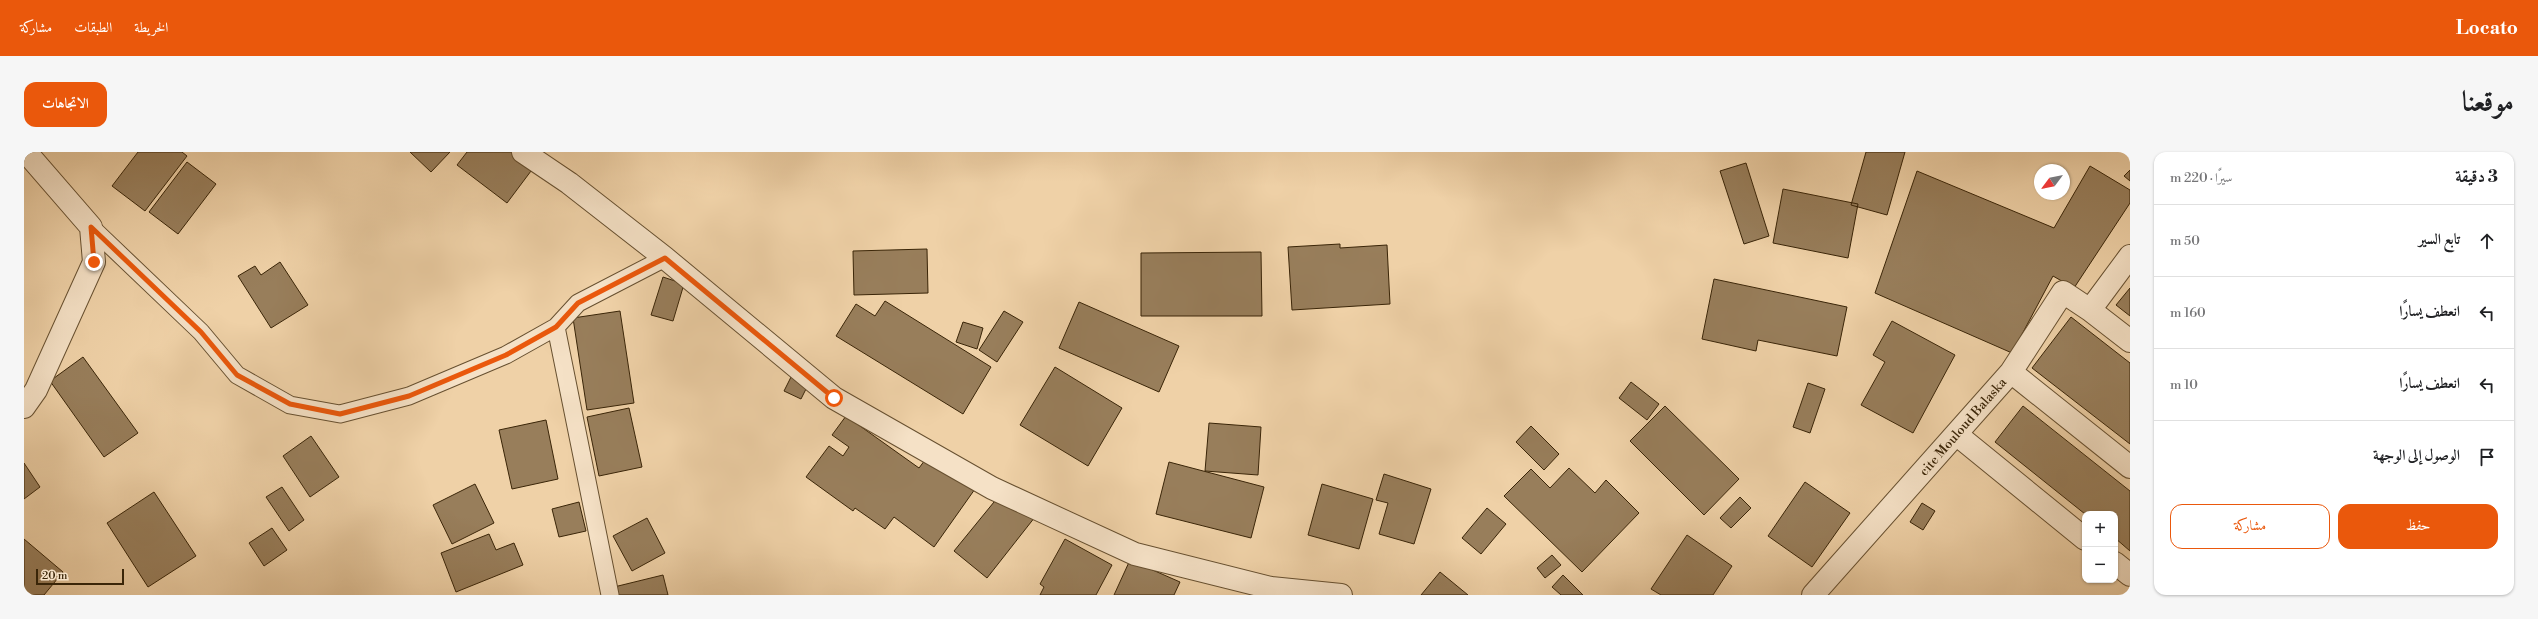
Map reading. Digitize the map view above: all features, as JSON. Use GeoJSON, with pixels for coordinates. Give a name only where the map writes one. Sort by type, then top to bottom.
{"type":"FeatureCollection","features":[{"type":"Feature","properties":{"kind":"street"},"geometry":{"type":"LineString","coordinates":[[24,407],[36,390],[94,262],[91,227],[26,152]]}},
{"type":"Feature","properties":{"kind":"street"},"geometry":{"type":"LineString","coordinates":[[523,152],[569,183],[665,258],[834,398],[992,488],[1135,554],[1271,588],[1341,595]]}},
{"type":"Feature","properties":{"kind":"street"},"geometry":{"type":"LineString","coordinates":[[2090,310],[2130,256]]}},
{"type":"Feature","properties":{"kind":"street"},"geometry":{"type":"LineString","coordinates":[[2011,372],[2063,292],[2090,310],[2130,341]]}},
{"type":"Feature","properties":{"kind":"street","name":"cite Mouloud Balaska"},"geometry":{"type":"LineString","coordinates":[[1813,595],[2011,372],[2130,467]]}},
{"type":"Feature","properties":{"kind":"street"},"geometry":{"type":"LineString","coordinates":[[1956,434],[2082,537]]}},
{"type":"Feature","properties":{"kind":"street"},"geometry":{"type":"LineString","coordinates":[[2118,565],[2130,575]]}},
{"type":"Feature","properties":{"kind":"lane"},"geometry":{"type":"LineString","coordinates":[[91,227],[201,332],[237,375],[290,404],[340,414],[409,396],[506,355],[556,327],[578,303],[665,258]]}},
{"type":"Feature","properties":{"kind":"lane"},"geometry":{"type":"LineString","coordinates":[[556,327],[610,595]]}},
{"type":"Feature","properties":{"kind":"building"},"geometry":{"type":"Polygon","coordinates":[[[138,152],[182,152],[187,156],[145,211],[112,186],[138,152]]]}},
{"type":"Feature","properties":{"kind":"building"},"geometry":{"type":"Polygon","coordinates":[[[410,152],[450,152],[431,172],[410,152]]]}},
{"type":"Feature","properties":{"kind":"building"},"geometry":{"type":"Polygon","coordinates":[[[467,152],[522,152],[537,163],[507,203],[457,165],[467,152]]]}},
{"type":"Feature","properties":{"kind":"building"},"geometry":{"type":"Polygon","coordinates":[[[1866,152],[1905,152],[1887,215],[1851,205],[1866,152]]]}},
{"type":"Feature","properties":{"kind":"building"},"geometry":{"type":"Polygon","coordinates":[[[187,162],[216,184],[178,234],[149,212],[187,162]]]}},
{"type":"Feature","properties":{"kind":"building"},"geometry":{"type":"Polygon","coordinates":[[[1746,163],[1769,236],[1744,244],[1720,171],[1746,163]]]}},
{"type":"Feature","properties":{"kind":"building"},"geometry":{"type":"Polygon","coordinates":[[[2090,166],[2130,190],[2130,203],[2074,288],[2053,276],[2012,353],[1875,293],[1917,171],[2054,228],[2090,166]]]}},
{"type":"Feature","properties":{"kind":"building"},"geometry":{"type":"Polygon","coordinates":[[[2130,170],[2130,181],[2124,176],[2130,170]]]}},
{"type":"Feature","properties":{"kind":"building"},"geometry":{"type":"Polygon","coordinates":[[[1783,189],[1858,204],[1848,258],[1773,243],[1783,189]]]}},
{"type":"Feature","properties":{"kind":"building"},"geometry":{"type":"Polygon","coordinates":[[[1340,244],[1340,248],[1387,245],[1390,304],[1292,310],[1288,247],[1340,244]]]}},
{"type":"Feature","properties":{"kind":"building"},"geometry":{"type":"Polygon","coordinates":[[[927,249],[928,293],[854,295],[853,251],[927,249]]]}},
{"type":"Feature","properties":{"kind":"building"},"geometry":{"type":"Polygon","coordinates":[[[1261,252],[1262,316],[1141,316],[1141,253],[1261,252]]]}},
{"type":"Feature","properties":{"kind":"building"},"geometry":{"type":"Polygon","coordinates":[[[280,262],[308,305],[271,328],[238,276],[255,266],[261,275],[280,262]]]}},
{"type":"Feature","properties":{"kind":"building"},"geometry":{"type":"Polygon","coordinates":[[[663,277],[684,284],[673,321],[651,315],[663,277]]]}},
{"type":"Feature","properties":{"kind":"building"},"geometry":{"type":"Polygon","coordinates":[[[1714,279],[1847,307],[1837,356],[1758,340],[1756,351],[1702,339],[1714,279]]]}},
{"type":"Feature","properties":{"kind":"building"},"geometry":{"type":"Polygon","coordinates":[[[2130,288],[2130,316],[2116,305],[2130,288]]]}},
{"type":"Feature","properties":{"kind":"building"},"geometry":{"type":"Polygon","coordinates":[[[885,301],[991,367],[963,414],[836,336],[856,304],[875,316],[885,301]]]}},
{"type":"Feature","properties":{"kind":"building"},"geometry":{"type":"Polygon","coordinates":[[[1079,302],[1179,346],[1159,392],[1059,348],[1079,302]]]}},
{"type":"Feature","properties":{"kind":"building"},"geometry":{"type":"Polygon","coordinates":[[[620,311],[634,403],[587,410],[573,318],[620,311]]]}},
{"type":"Feature","properties":{"kind":"building"},"geometry":{"type":"Polygon","coordinates":[[[1004,311],[1023,322],[997,362],[979,350],[1004,311]]]}},
{"type":"Feature","properties":{"kind":"building"},"geometry":{"type":"Polygon","coordinates":[[[2071,317],[2130,363],[2130,444],[2032,368],[2071,317]]]}},
{"type":"Feature","properties":{"kind":"building"},"geometry":{"type":"Polygon","coordinates":[[[1892,321],[1955,355],[1913,433],[1861,405],[1885,362],[1873,355],[1892,321]]]}},
{"type":"Feature","properties":{"kind":"building"},"geometry":{"type":"Polygon","coordinates":[[[963,322],[983,328],[977,349],[956,342],[963,322]]]}},
{"type":"Feature","properties":{"kind":"building"},"geometry":{"type":"Polygon","coordinates":[[[83,357],[138,433],[104,457],[50,381],[83,357]]]}},
{"type":"Feature","properties":{"kind":"building"},"geometry":{"type":"Polygon","coordinates":[[[1055,367],[1122,408],[1088,466],[1020,425],[1055,367]]]}},
{"type":"Feature","properties":{"kind":"building"},"geometry":{"type":"Polygon","coordinates":[[[792,375],[809,383],[801,399],[784,391],[792,375]]]}},
{"type":"Feature","properties":{"kind":"building"},"geometry":{"type":"Polygon","coordinates":[[[1631,382],[1659,404],[1647,420],[1619,398],[1631,382]]]}},
{"type":"Feature","properties":{"kind":"building"},"geometry":{"type":"Polygon","coordinates":[[[1808,383],[1825,389],[1810,433],[1793,427],[1808,383]]]}},
{"type":"Feature","properties":{"kind":"building"},"geometry":{"type":"Polygon","coordinates":[[[1665,406],[1739,479],[1704,515],[1630,441],[1665,406]]]}},
{"type":"Feature","properties":{"kind":"building"},"geometry":{"type":"Polygon","coordinates":[[[2023,406],[2130,491],[2130,551],[2118,541],[2118,511],[2082,512],[1995,442],[2023,406]]]}},
{"type":"Feature","properties":{"kind":"building"},"geometry":{"type":"Polygon","coordinates":[[[629,408],[642,467],[599,476],[587,417],[629,408]]]}},
{"type":"Feature","properties":{"kind":"building"},"geometry":{"type":"Polygon","coordinates":[[[846,416],[919,468],[928,456],[975,489],[934,547],[894,517],[885,529],[855,508],[853,511],[806,477],[829,446],[843,456],[849,447],[832,435],[846,416]]]}},
{"type":"Feature","properties":{"kind":"building"},"geometry":{"type":"Polygon","coordinates":[[[546,420],[558,479],[512,489],[499,430],[546,420]]]}},
{"type":"Feature","properties":{"kind":"building"},"geometry":{"type":"Polygon","coordinates":[[[1209,423],[1261,427],[1258,475],[1205,471],[1209,423]]]}},
{"type":"Feature","properties":{"kind":"building"},"geometry":{"type":"Polygon","coordinates":[[[1531,426],[1559,454],[1544,470],[1516,442],[1531,426]]]}},
{"type":"Feature","properties":{"kind":"building"},"geometry":{"type":"Polygon","coordinates":[[[311,436],[339,477],[310,497],[283,456],[311,436]]]}},
{"type":"Feature","properties":{"kind":"building"},"geometry":{"type":"Polygon","coordinates":[[[1169,462],[1264,487],[1251,538],[1156,514],[1169,462]]]}},
{"type":"Feature","properties":{"kind":"building"},"geometry":{"type":"Polygon","coordinates":[[[24,463],[40,487],[24,499],[24,463]]]}},
{"type":"Feature","properties":{"kind":"building"},"geometry":{"type":"Polygon","coordinates":[[[1569,468],[1595,493],[1606,480],[1639,513],[1582,572],[1504,496],[1531,469],[1550,488],[1569,468]]]}},
{"type":"Feature","properties":{"kind":"building"},"geometry":{"type":"Polygon","coordinates":[[[1384,474],[1431,489],[1414,544],[1379,534],[1388,503],[1376,500],[1384,474]]]}},
{"type":"Feature","properties":{"kind":"building"},"geometry":{"type":"Polygon","coordinates":[[[1805,482],[1850,513],[1812,567],[1768,536],[1805,482]]]}},
{"type":"Feature","properties":{"kind":"building"},"geometry":{"type":"Polygon","coordinates":[[[475,484],[494,523],[452,544],[433,505],[475,484]]]}},
{"type":"Feature","properties":{"kind":"building"},"geometry":{"type":"Polygon","coordinates":[[[1322,484],[1373,499],[1359,549],[1308,535],[1322,484]]]}},
{"type":"Feature","properties":{"kind":"building"},"geometry":{"type":"Polygon","coordinates":[[[282,487],[304,520],[289,531],[266,497],[282,487]]]}},
{"type":"Feature","properties":{"kind":"building"},"geometry":{"type":"Polygon","coordinates":[[[1003,491],[1035,517],[987,578],[954,551],[1003,491]]]}},
{"type":"Feature","properties":{"kind":"building"},"geometry":{"type":"Polygon","coordinates":[[[154,492],[196,556],[148,587],[107,523],[154,492]]]}},
{"type":"Feature","properties":{"kind":"building"},"geometry":{"type":"Polygon","coordinates":[[[1740,497],[1751,508],[1731,528],[1720,518],[1740,497]]]}},
{"type":"Feature","properties":{"kind":"building"},"geometry":{"type":"Polygon","coordinates":[[[579,502],[586,531],[559,537],[552,509],[579,502]]]}},
{"type":"Feature","properties":{"kind":"building"},"geometry":{"type":"Polygon","coordinates":[[[1922,503],[1935,511],[1923,530],[1910,522],[1922,503]]]}},
{"type":"Feature","properties":{"kind":"building"},"geometry":{"type":"Polygon","coordinates":[[[1487,508],[1506,524],[1481,554],[1462,538],[1487,508]]]}},
{"type":"Feature","properties":{"kind":"building"},"geometry":{"type":"Polygon","coordinates":[[[647,518],[665,553],[632,571],[613,536],[647,518]]]}},
{"type":"Feature","properties":{"kind":"building"},"geometry":{"type":"Polygon","coordinates":[[[272,528],[287,550],[264,566],[249,543],[272,528]]]}},
{"type":"Feature","properties":{"kind":"building"},"geometry":{"type":"Polygon","coordinates":[[[489,534],[496,550],[514,543],[523,565],[456,592],[441,553],[489,534]]]}},
{"type":"Feature","properties":{"kind":"building"},"geometry":{"type":"Polygon","coordinates":[[[1687,535],[1732,566],[1713,595],[1661,595],[1651,589],[1687,535]]]}},
{"type":"Feature","properties":{"kind":"building"},"geometry":{"type":"Polygon","coordinates":[[[24,539],[63,572],[44,595],[24,595],[24,539]]]}},
{"type":"Feature","properties":{"kind":"building"},"geometry":{"type":"Polygon","coordinates":[[[1065,539],[1112,565],[1096,595],[1040,595],[1044,587],[1040,584],[1065,539]]]}},
{"type":"Feature","properties":{"kind":"building"},"geometry":{"type":"Polygon","coordinates":[[[1552,555],[1561,565],[1545,578],[1537,568],[1552,555]]]}},
{"type":"Feature","properties":{"kind":"building"},"geometry":{"type":"Polygon","coordinates":[[[1130,560],[1180,582],[1174,595],[1114,595],[1130,560]]]}},
{"type":"Feature","properties":{"kind":"building"},"geometry":{"type":"Polygon","coordinates":[[[1440,572],[1468,595],[1421,595],[1440,572]]]}},
{"type":"Feature","properties":{"kind":"building"},"geometry":{"type":"Polygon","coordinates":[[[663,575],[668,595],[616,595],[614,587],[663,575]]]}},
{"type":"Feature","properties":{"kind":"building"},"geometry":{"type":"Polygon","coordinates":[[[1563,575],[1583,595],[1561,595],[1552,587],[1563,575]]]}},
{"type":"Feature","properties":{"kind":"route"},"geometry":{"type":"LineString","coordinates":[[94,262],[91,227],[201,332],[237,375],[290,404],[340,414],[409,396],[506,355],[556,327],[578,303],[665,258],[834,398]]}}]}
